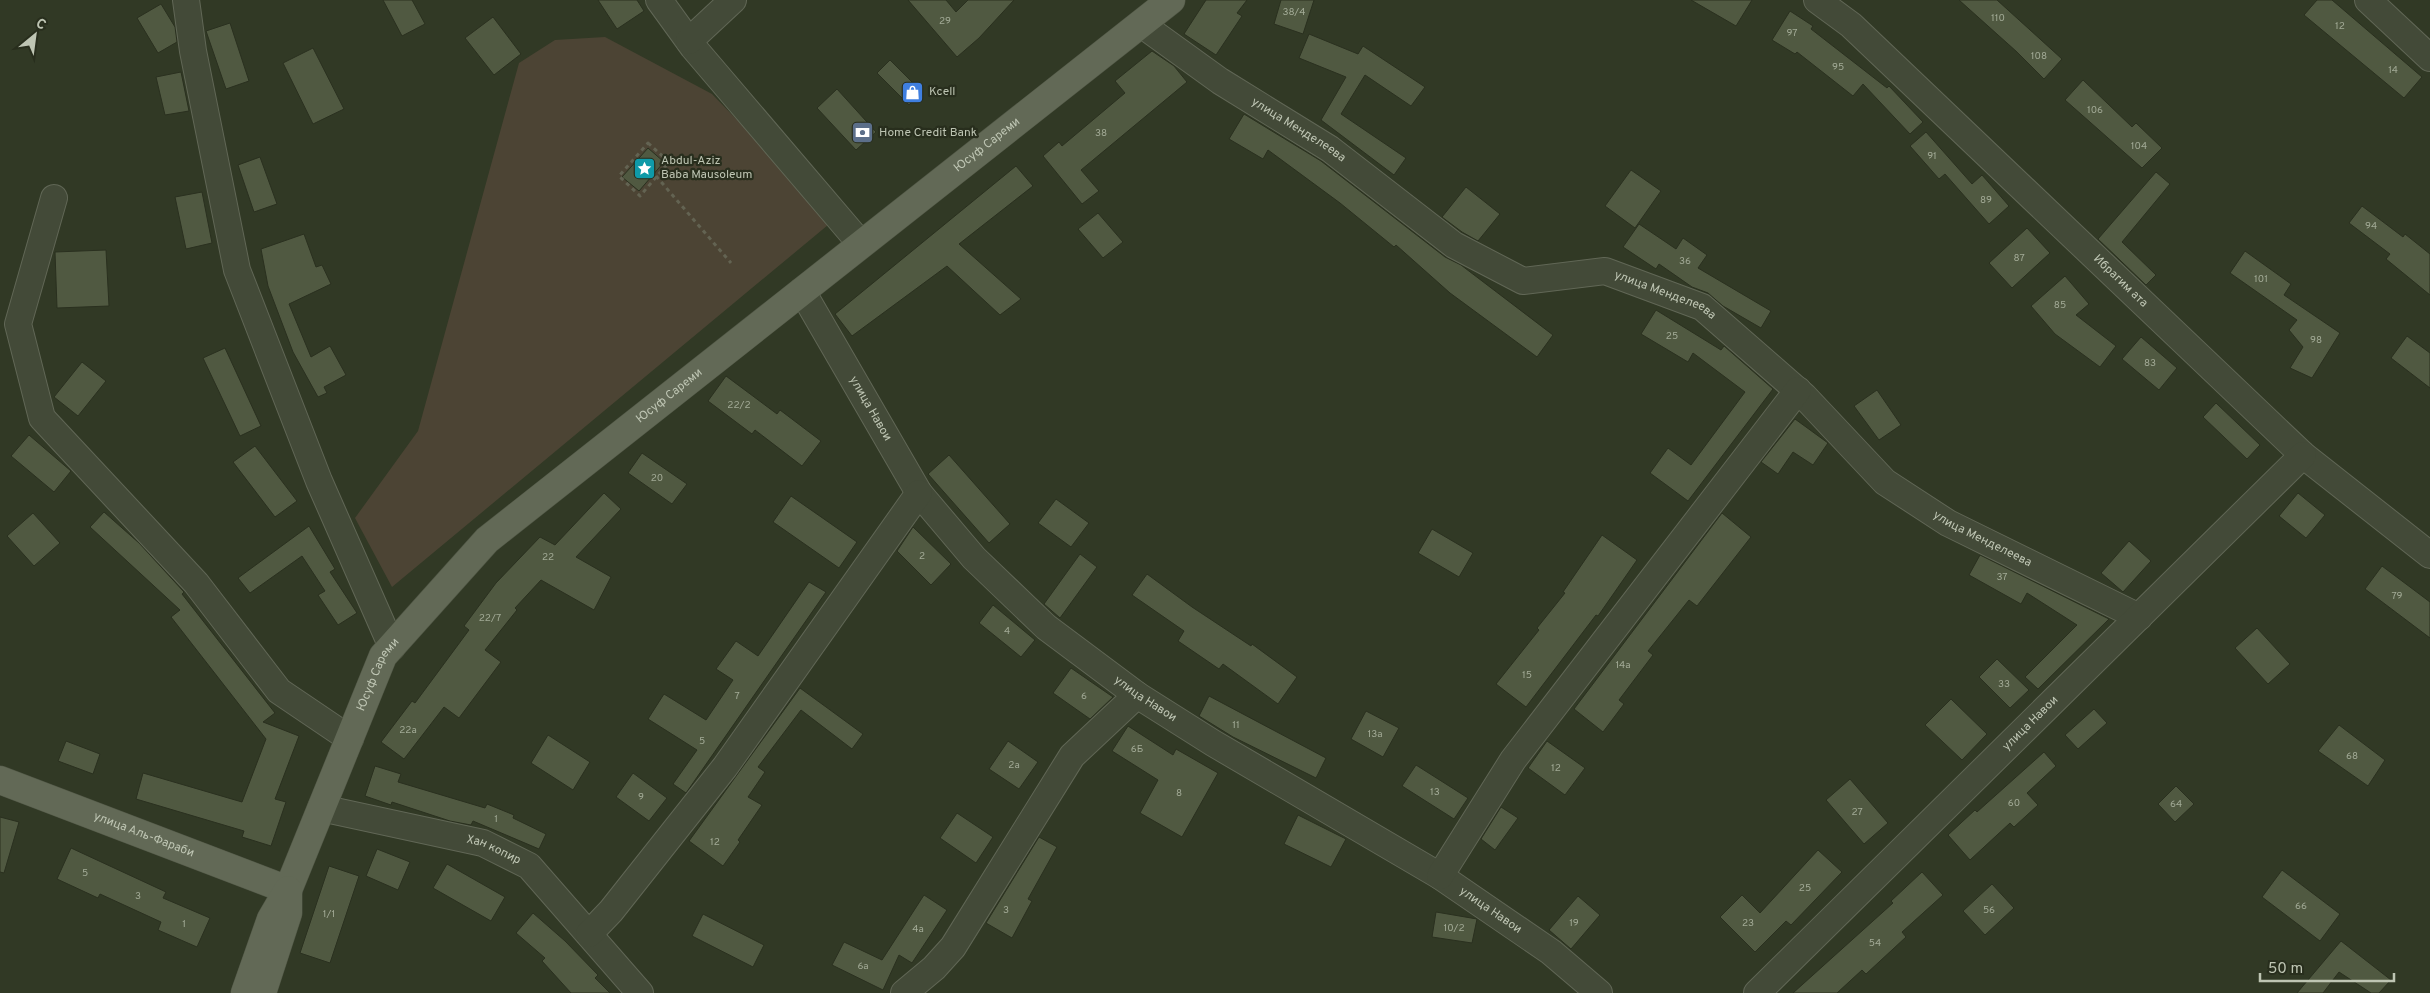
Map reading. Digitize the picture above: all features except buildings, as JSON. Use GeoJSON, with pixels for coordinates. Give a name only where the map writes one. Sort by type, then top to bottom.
{"type":"FeatureCollection","features":[{"type":"Feature","properties":{"kind":"main road","name":"Юсуф Сареми"},"geometry":{"type":"LineString","coordinates":[[245,993],[271,919],[288,890],[384,656],[487,540],[1171,0]]}},
{"type":"Feature","properties":{"kind":"main road","name":"улица Аль-Фараби"},"geometry":{"type":"LineString","coordinates":[[0,780],[288,890]]}},
{"type":"Feature","properties":{"kind":"main road","name":"Юсуф Сареми"},"geometry":{"type":"LineString","coordinates":[[262,993],[288,913],[288,890]]}},
{"type":"Feature","properties":{"kind":"street"},"geometry":{"type":"LineString","coordinates":[[186,0],[193,51],[237,270],[319,481],[392,647]]}},
{"type":"Feature","properties":{"kind":"street"},"geometry":{"type":"LineString","coordinates":[[658,0],[688,41],[862,244]]}},
{"type":"Feature","properties":{"kind":"street"},"geometry":{"type":"LineString","coordinates":[[688,41],[734,0]]}},
{"type":"Feature","properties":{"kind":"street","name":"Ибрагим ата"},"geometry":{"type":"LineString","coordinates":[[1817,0],[1851,25],[2303,455],[2430,555]]}},
{"type":"Feature","properties":{"kind":"street"},"geometry":{"type":"LineString","coordinates":[[2368,0],[2430,58]]}},
{"type":"Feature","properties":{"kind":"street","name":"улица Менделеева"},"geometry":{"type":"LineString","coordinates":[[1141,24],[1220,81],[1330,149],[1454,245],[1523,281],[1605,271],[1702,307],[1798,390],[1885,482],[1948,523],[2139,617]]}},
{"type":"Feature","properties":{"kind":"street"},"geometry":{"type":"LineString","coordinates":[[54,198],[18,324],[42,418],[196,583],[279,691],[350,739]]}},
{"type":"Feature","properties":{"kind":"street","name":"улица Навои"},"geometry":{"type":"LineString","coordinates":[[802,292],[919,493],[974,558],[1046,627],[1137,694],[1213,743],[1440,876],[1551,952],[1599,993]]}},
{"type":"Feature","properties":{"kind":"street"},"geometry":{"type":"LineString","coordinates":[[1440,876],[1514,760],[1798,390]]}},
{"type":"Feature","properties":{"kind":"street","name":"улица Навои"},"geometry":{"type":"LineString","coordinates":[[1757,993],[2303,455]]}},
{"type":"Feature","properties":{"kind":"street"},"geometry":{"type":"LineString","coordinates":[[589,934],[611,911],[726,767],[919,493]]}},
{"type":"Feature","properties":{"kind":"street"},"geometry":{"type":"LineString","coordinates":[[904,993],[934,968],[953,947],[1072,756],[1137,694]]}},
{"type":"Feature","properties":{"kind":"street","name":"Хан копир"},"geometry":{"type":"LineString","coordinates":[[321,808],[483,843],[529,866],[640,993]]}},
{"type":"Feature","properties":{"kind":"path"},"geometry":{"type":"LineString","coordinates":[[648,143],[669,162],[656,176],[640,196],[619,176],[648,143]]}},
{"type":"Feature","properties":{"kind":"path"},"geometry":{"type":"LineString","coordinates":[[656,176],[731,263]]}},
{"type":"Feature","properties":{"kind":"shaded area"},"geometry":{"type":"Polygon","coordinates":[[[605,37],[712,94],[834,220],[392,587],[355,518],[418,431],[519,63],[555,40],[605,37]]]}},
{"type":"Feature","properties":{"kind":"place","name":"Kcell"},"geometry":{"type":"Point","coordinates":[913,92]}},
{"type":"Feature","properties":{"kind":"place","name":"Home Credit Bank"},"geometry":{"type":"Point","coordinates":[863,133]}},
{"type":"Feature","properties":{"kind":"place","name":"Abdul-Aziz Baba Mausoleum"},"geometry":{"type":"Point","coordinates":[645,168]}}]}
